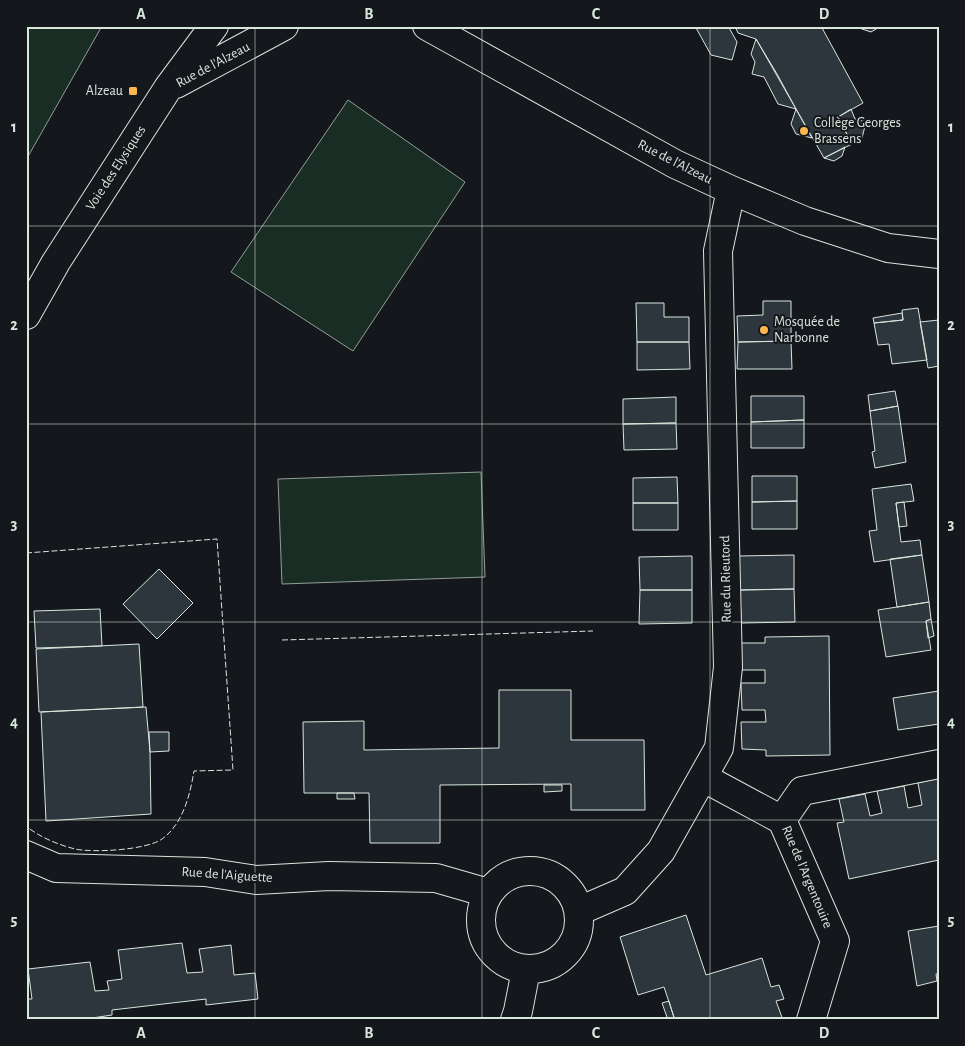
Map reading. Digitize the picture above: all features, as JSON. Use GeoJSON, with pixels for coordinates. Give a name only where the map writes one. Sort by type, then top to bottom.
{"type":"FeatureCollection","features":[{"type":"Feature","properties":{"kind":"street","name":"Voie des Elysiques"},"geometry":{"type":"LineString","coordinates":[[26,315],[56,262],[168,88],[214,26]]}},
{"type":"Feature","properties":{"kind":"street","name":"Rue de l'Alzeau"},"geometry":{"type":"LineString","coordinates":[[168,88],[284,26]]}},
{"type":"Feature","properties":{"kind":"street","name":"Rue de l'Alzeau"},"geometry":{"type":"LineString","coordinates":[[428,26],[675,164],[731,190],[805,221],[888,248],[939,254]]}},
{"type":"Feature","properties":{"kind":"street","name":"Rue du Rieutord"},"geometry":{"type":"LineString","coordinates":[[579,911],[625,892],[662,851],[719,748],[728,667],[718,251],[731,190]]}},
{"type":"Feature","properties":{"kind":"street"},"geometry":{"type":"LineString","coordinates":[[782,820],[802,791],[939,764]]}},
{"type":"Feature","properties":{"kind":"street","name":"Rue de l'Argentouire"},"geometry":{"type":"LineString","coordinates":[[704,778],[782,820],[834,941],[811,1020]]}},
{"type":"Feature","properties":{"kind":"street","name":"Rue de l'Aiguette"},"geometry":{"type":"LineString","coordinates":[[26,855],[56,868],[205,872],[256,880],[330,876],[436,878],[488,893]]}},
{"type":"Feature","properties":{"kind":"street"},"geometry":{"type":"LineString","coordinates":[[530,870],[554,876],[571,890],[579,911],[580,929],[565,957],[545,968],[526,970],[501,962],[484,940],[480,914],[488,893],[508,875],[530,870]]}},
{"type":"Feature","properties":{"kind":"street"},"geometry":{"type":"LineString","coordinates":[[515,1020],[526,970]]}},
{"type":"Feature","properties":{"kind":"green space"},"geometry":{"type":"Polygon","coordinates":[[[26,26],[102,26],[26,160],[26,26]]]}},
{"type":"Feature","properties":{"kind":"green space"},"geometry":{"type":"Polygon","coordinates":[[[348,100],[465,182],[353,351],[231,272],[348,100]]]}},
{"type":"Feature","properties":{"kind":"green space"},"geometry":{"type":"Polygon","coordinates":[[[481,472],[485,577],[282,584],[278,479],[481,472]]]}},
{"type":"Feature","properties":{"kind":"building"},"geometry":{"type":"Polygon","coordinates":[[[695,26],[728,26],[737,42],[732,60],[711,55],[695,26]]]}},
{"type":"Feature","properties":{"kind":"building"},"geometry":{"type":"Polygon","coordinates":[[[735,26],[821,26],[863,103],[838,117],[852,144],[824,158],[756,39],[738,33],[735,26]]]}},
{"type":"Feature","properties":{"kind":"building"},"geometry":{"type":"Polygon","coordinates":[[[853,26],[881,26],[871,32],[853,26]]]}},
{"type":"Feature","properties":{"kind":"building"},"geometry":{"type":"Polygon","coordinates":[[[756,39],[796,109],[778,104],[764,77],[752,74],[755,62],[751,54],[756,39]]]}},
{"type":"Feature","properties":{"kind":"building"},"geometry":{"type":"Polygon","coordinates":[[[796,109],[812,138],[796,134],[791,124],[796,109]]]}},
{"type":"Feature","properties":{"kind":"building"},"geometry":{"type":"Polygon","coordinates":[[[851,109],[855,119],[866,122],[862,138],[852,144],[838,117],[851,109]]]}},
{"type":"Feature","properties":{"kind":"building"},"geometry":{"type":"Polygon","coordinates":[[[845,147],[842,156],[834,161],[824,158],[845,147]]]}},
{"type":"Feature","properties":{"kind":"building","name":"Mosquée de Narbonne"},"geometry":{"type":"Polygon","coordinates":[[[763,301],[791,301],[791,341],[738,342],[737,316],[763,315],[763,301]]]}},
{"type":"Feature","properties":{"kind":"building"},"geometry":{"type":"Polygon","coordinates":[[[636,303],[664,303],[664,317],[689,317],[689,342],[637,342],[636,303]]]}},
{"type":"Feature","properties":{"kind":"building"},"geometry":{"type":"Polygon","coordinates":[[[918,308],[927,360],[892,364],[889,344],[878,345],[874,323],[903,320],[902,310],[918,308]]]}},
{"type":"Feature","properties":{"kind":"building"},"geometry":{"type":"Polygon","coordinates":[[[902,313],[903,320],[874,323],[873,318],[902,313]]]}},
{"type":"Feature","properties":{"kind":"building"},"geometry":{"type":"Polygon","coordinates":[[[939,320],[939,366],[928,368],[920,322],[939,320]]]}},
{"type":"Feature","properties":{"kind":"building"},"geometry":{"type":"Polygon","coordinates":[[[791,341],[792,369],[737,369],[738,342],[791,341]]]}},
{"type":"Feature","properties":{"kind":"building"},"geometry":{"type":"Polygon","coordinates":[[[637,342],[689,342],[690,369],[637,370],[637,342]]]}},
{"type":"Feature","properties":{"kind":"building"},"geometry":{"type":"Polygon","coordinates":[[[895,391],[898,406],[870,411],[868,395],[895,391]]]}},
{"type":"Feature","properties":{"kind":"building"},"geometry":{"type":"Polygon","coordinates":[[[751,396],[804,396],[804,420],[751,422],[751,396]]]}},
{"type":"Feature","properties":{"kind":"building"},"geometry":{"type":"Polygon","coordinates":[[[676,397],[676,423],[623,424],[623,399],[676,397]]]}},
{"type":"Feature","properties":{"kind":"building"},"geometry":{"type":"Polygon","coordinates":[[[898,406],[906,462],[875,468],[872,452],[875,451],[870,411],[898,406]]]}},
{"type":"Feature","properties":{"kind":"building"},"geometry":{"type":"Polygon","coordinates":[[[804,420],[804,448],[751,448],[751,422],[804,420]]]}},
{"type":"Feature","properties":{"kind":"building"},"geometry":{"type":"Polygon","coordinates":[[[676,423],[677,449],[624,450],[623,424],[676,423]]]}},
{"type":"Feature","properties":{"kind":"building"},"geometry":{"type":"Polygon","coordinates":[[[752,476],[797,476],[797,501],[752,502],[752,476]]]}},
{"type":"Feature","properties":{"kind":"building"},"geometry":{"type":"Polygon","coordinates":[[[677,477],[678,503],[633,503],[633,478],[677,477]]]}},
{"type":"Feature","properties":{"kind":"building"},"geometry":{"type":"Polygon","coordinates":[[[911,484],[914,501],[896,503],[901,542],[920,540],[922,555],[874,562],[869,531],[877,530],[872,489],[911,484]]]}},
{"type":"Feature","properties":{"kind":"building"},"geometry":{"type":"Polygon","coordinates":[[[797,501],[797,529],[752,529],[752,502],[797,501]]]}},
{"type":"Feature","properties":{"kind":"building"},"geometry":{"type":"Polygon","coordinates":[[[904,502],[907,526],[899,527],[896,503],[904,502]]]}},
{"type":"Feature","properties":{"kind":"building"},"geometry":{"type":"Polygon","coordinates":[[[633,503],[678,503],[678,530],[633,530],[633,503]]]}},
{"type":"Feature","properties":{"kind":"building"},"geometry":{"type":"Polygon","coordinates":[[[794,555],[794,589],[740,590],[739,556],[794,555]]]}},
{"type":"Feature","properties":{"kind":"building"},"geometry":{"type":"Polygon","coordinates":[[[922,555],[929,602],[897,607],[890,559],[922,555]]]}},
{"type":"Feature","properties":{"kind":"building"},"geometry":{"type":"Polygon","coordinates":[[[692,556],[692,590],[640,590],[639,557],[692,556]]]}},
{"type":"Feature","properties":{"kind":"building"},"geometry":{"type":"Polygon","coordinates":[[[159,569],[193,603],[157,639],[123,604],[159,569]]]}},
{"type":"Feature","properties":{"kind":"building"},"geometry":{"type":"Polygon","coordinates":[[[794,589],[795,622],[741,623],[740,590],[794,589]]]}},
{"type":"Feature","properties":{"kind":"building"},"geometry":{"type":"Polygon","coordinates":[[[640,590],[692,590],[692,623],[639,624],[640,590]]]}},
{"type":"Feature","properties":{"kind":"building"},"geometry":{"type":"Polygon","coordinates":[[[929,602],[931,619],[926,621],[931,650],[886,657],[878,610],[929,602]]]}},
{"type":"Feature","properties":{"kind":"building"},"geometry":{"type":"Polygon","coordinates":[[[100,609],[102,646],[36,648],[34,611],[100,609]]]}},
{"type":"Feature","properties":{"kind":"building"},"geometry":{"type":"Polygon","coordinates":[[[931,619],[934,636],[928,638],[926,621],[931,619]]]}},
{"type":"Feature","properties":{"kind":"building"},"geometry":{"type":"Polygon","coordinates":[[[829,636],[830,755],[766,756],[766,750],[742,749],[741,722],[766,722],[765,710],[742,710],[741,683],[765,683],[765,670],[741,670],[740,643],[765,643],[765,637],[829,636]]]}},
{"type":"Feature","properties":{"kind":"building"},"geometry":{"type":"Polygon","coordinates":[[[139,644],[143,707],[39,712],[36,649],[139,644]]]}},
{"type":"Feature","properties":{"kind":"building"},"geometry":{"type":"Polygon","coordinates":[[[499,690],[571,690],[571,740],[644,740],[645,810],[571,810],[571,784],[440,785],[440,843],[370,843],[369,793],[304,793],[303,722],[364,721],[364,750],[499,748],[499,690]]]}},
{"type":"Feature","properties":{"kind":"building"},"geometry":{"type":"Polygon","coordinates":[[[939,691],[939,724],[898,730],[893,698],[939,691]]]}},
{"type":"Feature","properties":{"kind":"building"},"geometry":{"type":"Polygon","coordinates":[[[146,707],[150,752],[151,814],[46,821],[41,712],[146,707]]]}},
{"type":"Feature","properties":{"kind":"building"},"geometry":{"type":"Polygon","coordinates":[[[149,732],[169,732],[169,751],[150,752],[149,732]]]}},
{"type":"Feature","properties":{"kind":"building"},"geometry":{"type":"Polygon","coordinates":[[[939,778],[939,860],[849,879],[837,823],[844,822],[839,799],[865,794],[870,816],[882,813],[877,791],[904,786],[908,808],[922,805],[918,783],[939,778]]]}},
{"type":"Feature","properties":{"kind":"building"},"geometry":{"type":"Polygon","coordinates":[[[544,785],[562,785],[562,791],[544,792],[544,785]]]}},
{"type":"Feature","properties":{"kind":"building"},"geometry":{"type":"Polygon","coordinates":[[[337,793],[354,793],[355,799],[337,799],[337,793]]]}},
{"type":"Feature","properties":{"kind":"building"},"geometry":{"type":"Polygon","coordinates":[[[686,915],[706,975],[762,958],[771,987],[779,985],[784,999],[776,1001],[783,1020],[675,1020],[664,987],[638,995],[620,937],[686,915]]]}},
{"type":"Feature","properties":{"kind":"building"},"geometry":{"type":"Polygon","coordinates":[[[939,926],[939,974],[936,974],[937,981],[917,986],[908,931],[939,926]]]}},
{"type":"Feature","properties":{"kind":"building"},"geometry":{"type":"Polygon","coordinates":[[[182,943],[187,973],[203,972],[199,949],[231,945],[234,975],[255,973],[258,999],[206,1005],[206,999],[112,1010],[112,1015],[79,1020],[26,1020],[26,999],[32,999],[28,969],[90,962],[95,991],[109,990],[107,981],[122,979],[118,950],[182,943]]]}},
{"type":"Feature","properties":{"kind":"building"},"geometry":{"type":"Polygon","coordinates":[[[669,1001],[674,1018],[668,1020],[662,1003],[669,1001]]]}},
{"type":"Feature","properties":{"kind":"fence"},"geometry":{"type":"LineString","coordinates":[[26,553],[217,539],[233,770],[194,771],[188,799],[175,825],[162,839],[145,846],[106,850],[75,849],[49,840],[26,826]]}},
{"type":"Feature","properties":{"kind":"fence"},"geometry":{"type":"LineString","coordinates":[[282,640],[593,631]]}},
{"type":"Feature","properties":{"kind":"place","name":"Alzeau"},"geometry":{"type":"Point","coordinates":[133,91]}},
{"type":"Feature","properties":{"kind":"place","name":"Collège Georges Brassens"},"geometry":{"type":"Point","coordinates":[804,131]}},
{"type":"Feature","properties":{"kind":"place","name":"Mosquée de Narbonne"},"geometry":{"type":"Point","coordinates":[764,330]}}]}
